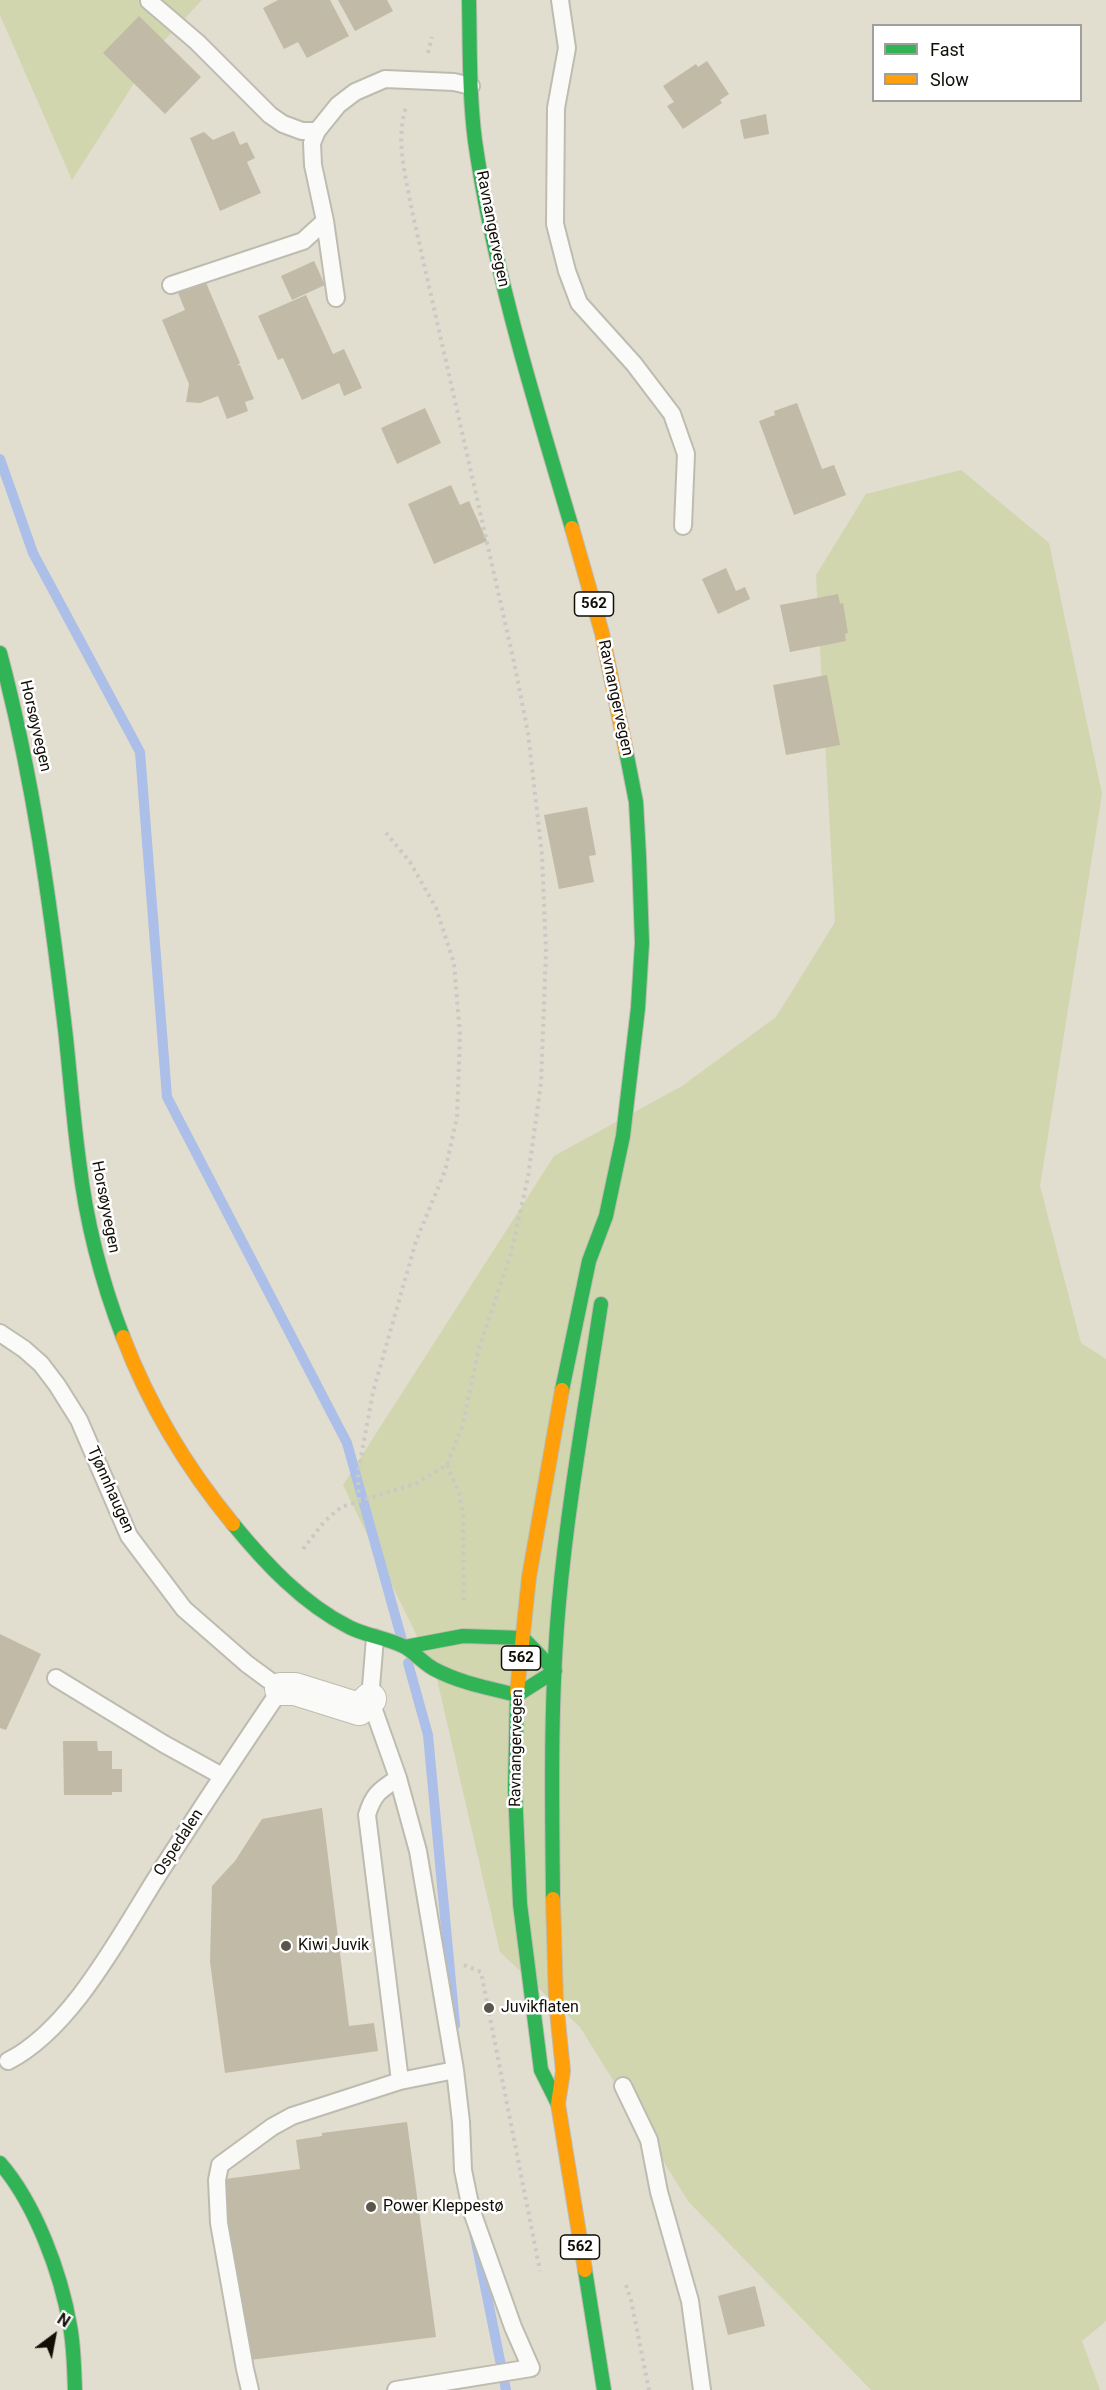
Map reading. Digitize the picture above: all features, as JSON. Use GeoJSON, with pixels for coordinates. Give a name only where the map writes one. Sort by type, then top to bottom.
{"type":"FeatureCollection","features":[{"type":"Feature","properties":{"kind":"main road","name":"Ravnangervegen"},"geometry":{"type":"LineString","coordinates":[[469,0],[475,139],[492,240],[511,321],[586,570],[602,633],[636,802],[642,943],[638,1008],[623,1136],[606,1216],[589,1261],[556,1417],[540,1503],[517,1695],[515,1788],[520,1904],[540,2070],[558,2104]]}},
{"type":"Feature","properties":{"kind":"main road","name":"Horsøyvegen"},"geometry":{"type":"LineString","coordinates":[[0,652],[24,740],[43,852],[74,1100],[79,1163],[100,1271],[132,1362],[176,1448],[230,1521],[313,1605],[375,1638],[405,1647],[422,1661],[461,1682],[517,1695]]}},
{"type":"Feature","properties":{"kind":"main road","name":"Ravnangervegen"},"geometry":{"type":"LineString","coordinates":[[606,1216],[606,1256]]}},
{"type":"Feature","properties":{"kind":"main road","name":"Ravnangervegen"},"geometry":{"type":"LineString","coordinates":[[603,1290],[573,1489],[559,1602],[550,1743],[553,1937],[562,2071],[558,2104],[604,2390]]}},
{"type":"Feature","properties":{"kind":"main road","name":"Horsøyvegen"},"geometry":{"type":"LineString","coordinates":[[405,1647],[463,1636],[523,1638]]}},
{"type":"Feature","properties":{"kind":"main road"},"geometry":{"type":"LineString","coordinates":[[517,1695],[555,1671],[523,1638]]}},
{"type":"Feature","properties":{"kind":"main road"},"geometry":{"type":"LineString","coordinates":[[0,2163],[24,2196],[49,2251],[60,2283],[70,2328],[75,2390]]}},
{"type":"Feature","properties":{"kind":"street"},"geometry":{"type":"LineString","coordinates":[[281,1689],[295,1689],[359,1709],[370,1699]]}},
{"type":"Feature","properties":{"kind":"lane"},"geometry":{"type":"LineString","coordinates":[[560,0],[567,48],[556,108],[555,224],[567,271],[579,303],[634,364],[672,414],[686,454],[683,526]]}},
{"type":"Feature","properties":{"kind":"lane"},"geometry":{"type":"LineString","coordinates":[[149,1],[197,42],[270,115],[302,131],[317,131]]}},
{"type":"Feature","properties":{"kind":"lane"},"geometry":{"type":"LineString","coordinates":[[336,298],[325,221],[313,165],[312,143],[317,131],[338,105],[356,92],[385,79],[453,82],[471,86]]}},
{"type":"Feature","properties":{"kind":"lane"},"geometry":{"type":"LineString","coordinates":[[171,285],[303,241],[325,221]]}},
{"type":"Feature","properties":{"kind":"lane","name":"Tjønnhaugen"},"geometry":{"type":"LineString","coordinates":[[0,1334],[24,1349],[41,1364],[57,1385],[79,1419],[129,1536],[184,1609],[247,1664],[281,1689]]}},
{"type":"Feature","properties":{"kind":"lane"},"geometry":{"type":"LineString","coordinates":[[375,1638],[370,1699],[398,1779],[417,1851],[455,2070],[461,2122],[463,2170],[471,2209],[513,2328],[531,2368],[396,2390]]}},
{"type":"Feature","properties":{"kind":"lane"},"geometry":{"type":"LineString","coordinates":[[56,1678],[164,1744],[222,1776]]}},
{"type":"Feature","properties":{"kind":"lane","name":"Ospedalen"},"geometry":{"type":"LineString","coordinates":[[8,2061],[24,2053],[56,2025],[87,1986],[222,1776],[281,1689]]}},
{"type":"Feature","properties":{"kind":"lane"},"geometry":{"type":"LineString","coordinates":[[398,1779],[379,1791],[371,1801],[367,1815],[400,2080]]}},
{"type":"Feature","properties":{"kind":"lane"},"geometry":{"type":"LineString","coordinates":[[250,2390],[219,2223],[217,2180],[220,2164],[272,2127],[292,2116],[400,2080],[455,2070]]}},
{"type":"Feature","properties":{"kind":"lane"},"geometry":{"type":"LineString","coordinates":[[623,2086],[650,2140],[659,2192],[690,2301],[702,2390]]}},
{"type":"Feature","properties":{"kind":"path"},"geometry":{"type":"LineString","coordinates":[[285,1578],[304,1546],[324,1522],[341,1507],[415,1484],[447,1465],[463,1424],[478,1352],[511,1253],[528,1177],[541,1083],[546,952],[542,855],[528,733],[514,662],[423,266],[400,140],[401,122],[415,80],[429,50],[433,31]]}},
{"type":"Feature","properties":{"kind":"path"},"geometry":{"type":"LineString","coordinates":[[359,1500],[358,1473],[373,1392],[416,1241],[445,1172],[457,1117],[460,1035],[454,963],[436,908],[410,862],[386,833]]}},
{"type":"Feature","properties":{"kind":"path"},"geometry":{"type":"LineString","coordinates":[[447,1465],[459,1493],[463,1514],[464,1603]]}},
{"type":"Feature","properties":{"kind":"path"},"geometry":{"type":"LineString","coordinates":[[435,1952],[481,1972],[540,2271]]}},
{"type":"Feature","properties":{"kind":"path"},"geometry":{"type":"LineString","coordinates":[[624,2279],[631,2300],[649,2390]]}},
{"type":"Feature","properties":{"kind":"green space"},"geometry":{"type":"Polygon","coordinates":[[[0,0],[202,0],[156,49],[72,180],[0,15],[0,0]]]}},
{"type":"Feature","properties":{"kind":"green space"},"geometry":{"type":"Polygon","coordinates":[[[961,470],[1049,543],[1102,794],[1040,1186],[1081,1343],[1106,1359],[1106,2321],[1082,2341],[1100,2390],[871,2390],[688,2201],[580,2027],[500,1952],[436,1675],[343,1485],[554,1156],[682,1086],[776,1017],[835,922],[816,575],[866,494],[961,470]]]}},
{"type":"Feature","properties":{"kind":"building"},"geometry":{"type":"Polygon","coordinates":[[[278,0],[330,0],[349,36],[307,58],[298,42],[284,49],[263,8],[278,0]]]}},
{"type":"Feature","properties":{"kind":"building"},"geometry":{"type":"Polygon","coordinates":[[[338,0],[387,0],[393,11],[355,31],[338,0]]]}},
{"type":"Feature","properties":{"kind":"building"},"geometry":{"type":"Polygon","coordinates":[[[139,16],[201,77],[165,114],[103,53],[139,16]]]}},
{"type":"Feature","properties":{"kind":"building"},"geometry":{"type":"Polygon","coordinates":[[[707,61],[729,94],[720,100],[722,103],[683,129],[667,106],[674,102],[663,86],[696,64],[698,67],[707,61]]]}},
{"type":"Feature","properties":{"kind":"building"},"geometry":{"type":"Polygon","coordinates":[[[766,114],[769,134],[744,139],[740,120],[766,114]]]}},
{"type":"Feature","properties":{"kind":"building"},"geometry":{"type":"Polygon","coordinates":[[[234,131],[240,145],[247,142],[255,158],[247,162],[261,193],[220,211],[190,138],[204,132],[213,140],[234,131]]]}},
{"type":"Feature","properties":{"kind":"building"},"geometry":{"type":"Polygon","coordinates":[[[314,261],[325,285],[292,300],[281,276],[314,261]]]}},
{"type":"Feature","properties":{"kind":"building"},"geometry":{"type":"Polygon","coordinates":[[[204,278],[240,363],[237,366],[240,365],[254,399],[245,402],[248,411],[227,419],[218,396],[200,403],[186,402],[189,384],[162,320],[185,310],[177,290],[204,278]]]}},
{"type":"Feature","properties":{"kind":"building"},"geometry":{"type":"Polygon","coordinates":[[[306,295],[333,354],[344,349],[362,388],[344,396],[339,383],[302,400],[283,358],[278,360],[258,316],[306,295]]]}},
{"type":"Feature","properties":{"kind":"building"},"geometry":{"type":"Polygon","coordinates":[[[797,403],[822,469],[834,465],[846,495],[794,515],[759,421],[775,415],[774,411],[797,403]]]}},
{"type":"Feature","properties":{"kind":"building"},"geometry":{"type":"Polygon","coordinates":[[[425,408],[441,443],[397,464],[381,428],[425,408]]]}},
{"type":"Feature","properties":{"kind":"building"},"geometry":{"type":"Polygon","coordinates":[[[451,485],[460,505],[469,501],[487,541],[434,564],[408,504],[451,485]]]}},
{"type":"Feature","properties":{"kind":"building"},"geometry":{"type":"Polygon","coordinates":[[[726,568],[736,591],[745,587],[750,599],[718,614],[702,579],[726,568]]]}},
{"type":"Feature","properties":{"kind":"building"},"geometry":{"type":"Polygon","coordinates":[[[838,594],[840,604],[843,603],[848,633],[845,634],[846,641],[790,652],[780,605],[838,594]]]}},
{"type":"Feature","properties":{"kind":"building"},"geometry":{"type":"Polygon","coordinates":[[[827,675],[840,745],[786,755],[773,685],[827,675]]]}},
{"type":"Feature","properties":{"kind":"building"},"geometry":{"type":"Polygon","coordinates":[[[587,807],[596,855],[589,856],[594,882],[559,889],[544,815],[587,807]]]}},
{"type":"Feature","properties":{"kind":"building"},"geometry":{"type":"Polygon","coordinates":[[[0,1634],[41,1654],[6,1730],[0,1728],[0,1634]]]}},
{"type":"Feature","properties":{"kind":"building"},"geometry":{"type":"Polygon","coordinates":[[[63,1741],[97,1741],[98,1751],[112,1751],[112,1769],[122,1769],[122,1792],[112,1792],[112,1795],[64,1795],[63,1741]]]}},
{"type":"Feature","properties":{"kind":"building"},"geometry":{"type":"Polygon","coordinates":[[[322,1808],[349,2026],[374,2023],[378,2051],[225,2073],[210,1962],[212,1886],[235,1861],[262,1819],[322,1808]]]}},
{"type":"Feature","properties":{"kind":"building"},"geometry":{"type":"Polygon","coordinates":[[[407,2122],[436,2337],[242,2361],[218,2180],[300,2169],[296,2140],[322,2136],[322,2133],[407,2122]]]}},
{"type":"Feature","properties":{"kind":"building"},"geometry":{"type":"Polygon","coordinates":[[[755,2286],[765,2326],[728,2335],[718,2296],[755,2286]]]}},
{"type":"Feature","properties":{"kind":"waterway"},"geometry":{"type":"LineString","coordinates":[[0,459],[33,553],[140,752],[167,1097],[347,1443],[402,1640]]}},
{"type":"Feature","properties":{"kind":"waterway"},"geometry":{"type":"LineString","coordinates":[[408,1663],[428,1735],[455,2025]]}},
{"type":"Feature","properties":{"kind":"waterway"},"geometry":{"type":"LineString","coordinates":[[474,2232],[506,2390]]}},
{"type":"Feature","properties":{"kind":"traffic: fast"},"geometry":{"type":"LineString","coordinates":[[469,0],[472,106],[483,190],[516,336],[572,528]]}},
{"type":"Feature","properties":{"kind":"traffic: fast"},"geometry":{"type":"LineString","coordinates":[[0,653],[22,746],[47,887],[86,1206],[101,1272],[123,1337]]}},
{"type":"Feature","properties":{"kind":"traffic: fast"},"geometry":{"type":"LineString","coordinates":[[562,1390],[589,1261],[606,1216],[623,1136],[638,1008],[642,943],[639,856],[636,802],[626,751]]}},
{"type":"Feature","properties":{"kind":"traffic: fast"},"geometry":{"type":"LineString","coordinates":[[553,1899],[552,1788],[556,1639],[572,1490],[601,1304]]}},
{"type":"Feature","properties":{"kind":"traffic: fast"},"geometry":{"type":"LineString","coordinates":[[233,1524],[272,1568],[316,1607],[356,1630],[405,1647],[430,1667],[444,1674],[475,1685],[517,1695],[555,1671],[523,1638],[463,1636],[405,1647]]}},
{"type":"Feature","properties":{"kind":"traffic: fast"},"geometry":{"type":"LineString","coordinates":[[517,1692],[515,1789],[520,1904],[541,2070],[558,2104]]}},
{"type":"Feature","properties":{"kind":"traffic: fast"},"geometry":{"type":"LineString","coordinates":[[0,2163],[13,2179],[35,2218],[53,2262],[70,2326],[75,2390]]}},
{"type":"Feature","properties":{"kind":"traffic: fast"},"geometry":{"type":"LineString","coordinates":[[585,2270],[604,2390]]}},
{"type":"Feature","properties":{"kind":"traffic: slow"},"geometry":{"type":"LineString","coordinates":[[572,528],[602,633],[626,751]]}},
{"type":"Feature","properties":{"kind":"traffic: slow"},"geometry":{"type":"LineString","coordinates":[[123,1337],[170,1435],[184,1458],[233,1524]]}},
{"type":"Feature","properties":{"kind":"traffic: slow"},"geometry":{"type":"LineString","coordinates":[[517,1692],[529,1577],[562,1390]]}},
{"type":"Feature","properties":{"kind":"traffic: slow"},"geometry":{"type":"LineString","coordinates":[[553,1899],[556,2001],[563,2071],[558,2104],[585,2270]]}},
{"type":"Feature","properties":{"kind":"place","name":"Kiwi Juvik"},"geometry":{"type":"Point","coordinates":[286,1946]}},
{"type":"Feature","properties":{"kind":"place","name":"Juvikflaten"},"geometry":{"type":"Point","coordinates":[489,2008]}},
{"type":"Feature","properties":{"kind":"place","name":"Power Kleppestø"},"geometry":{"type":"Point","coordinates":[371,2207]}}]}
